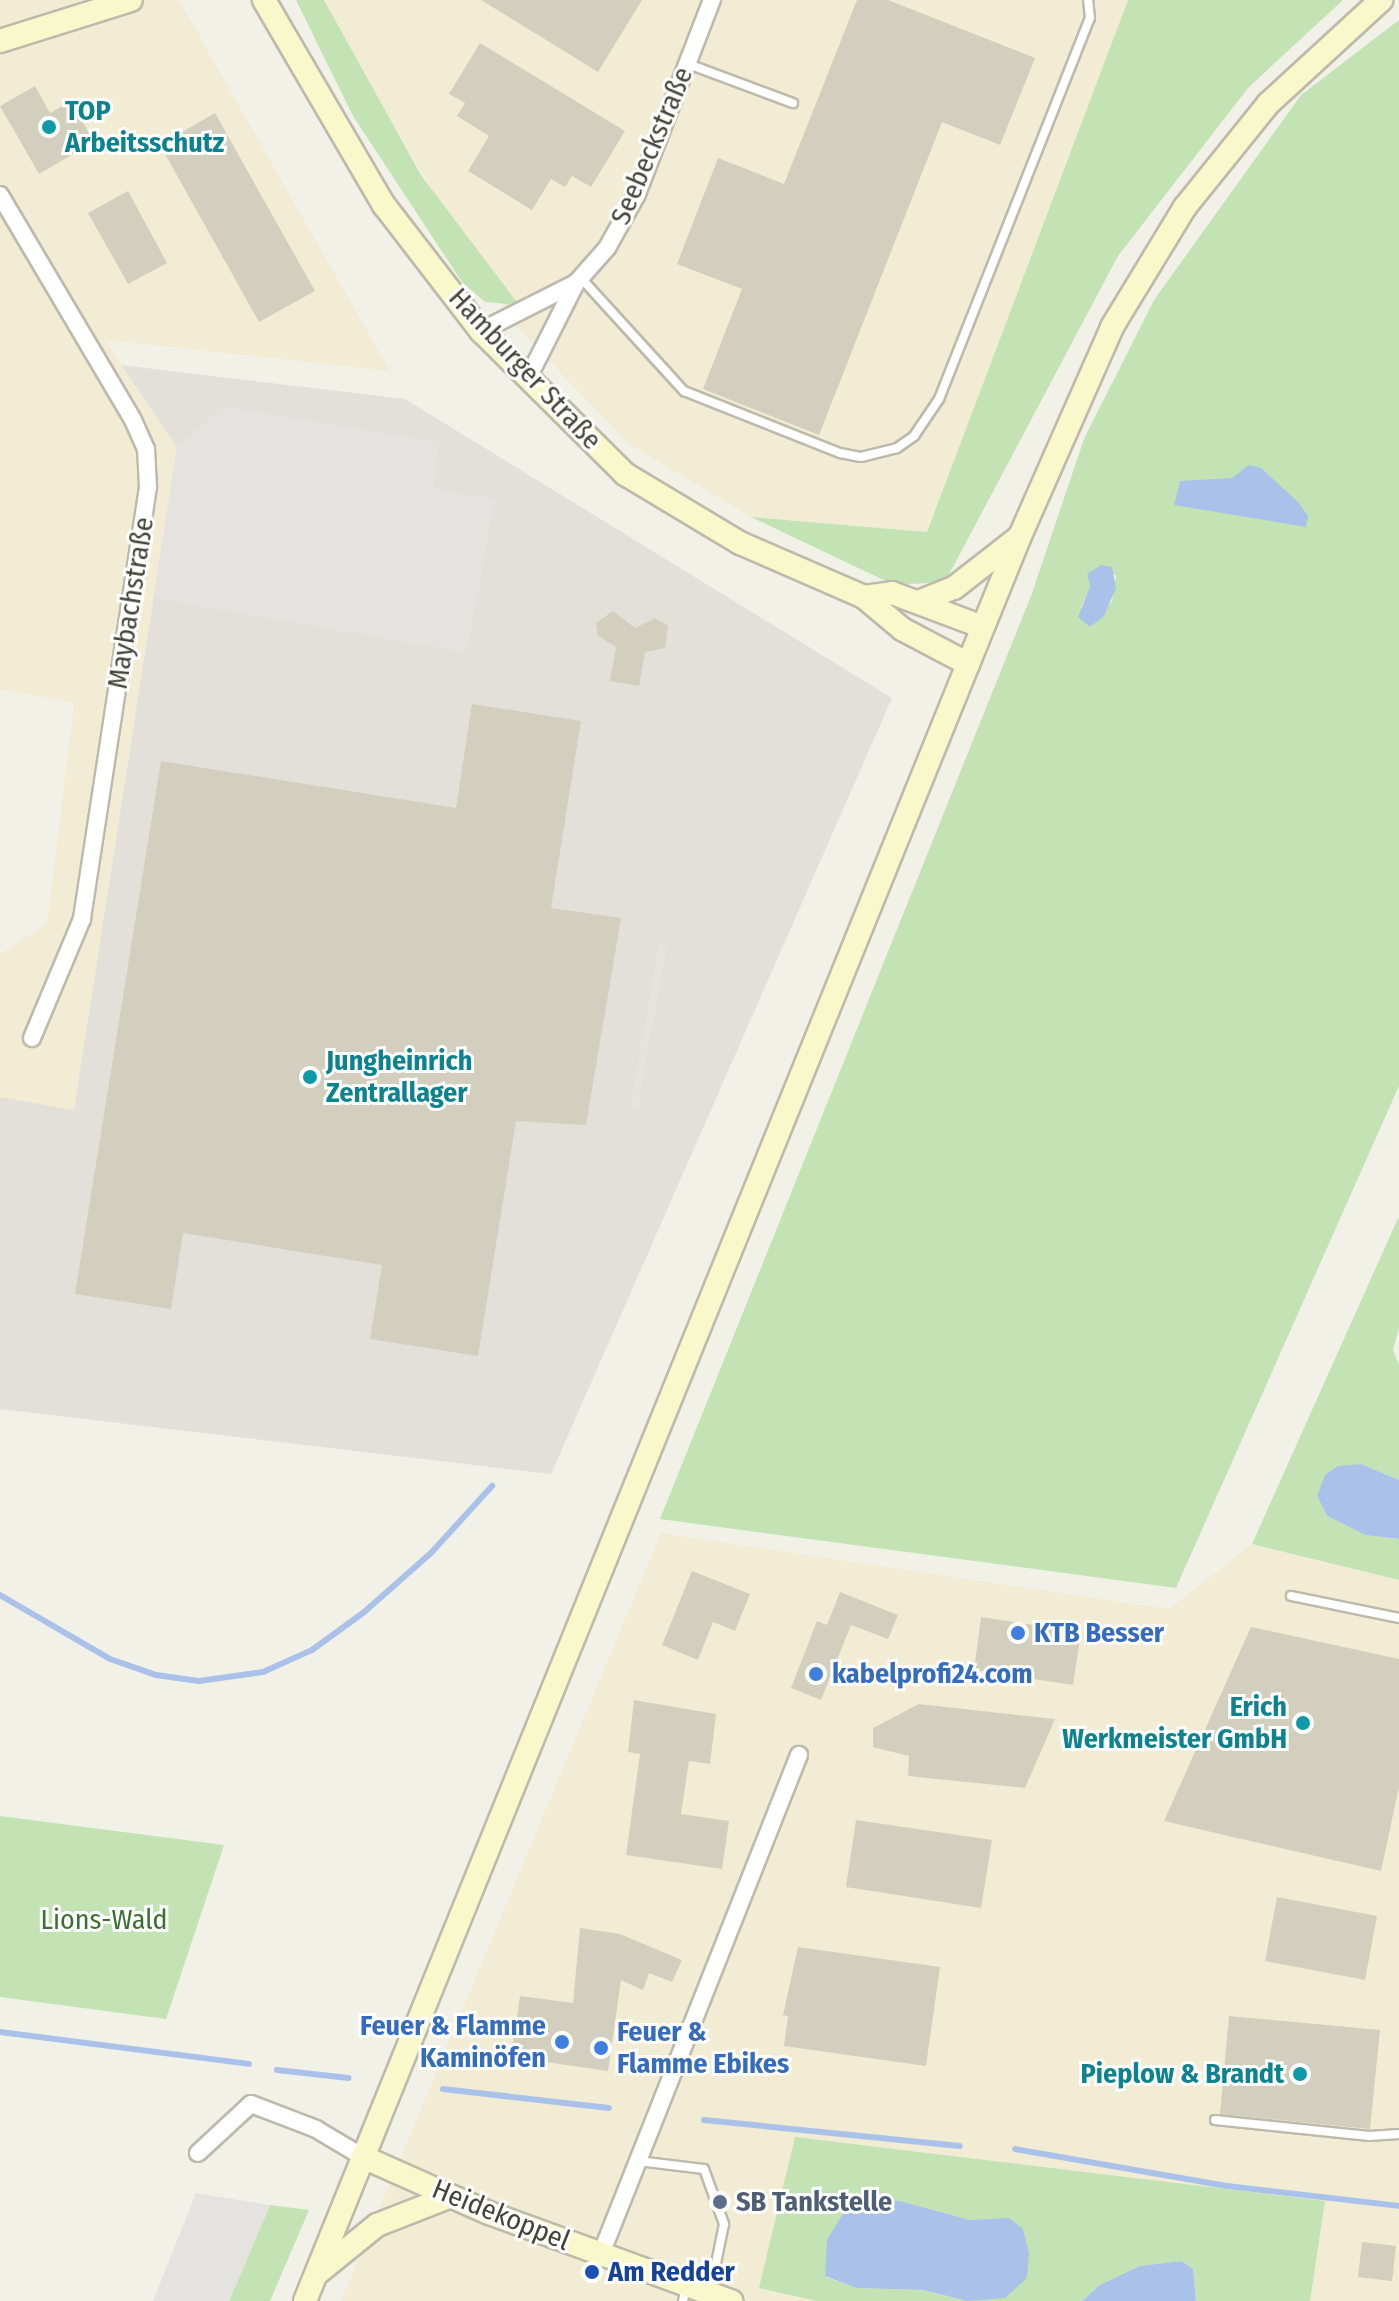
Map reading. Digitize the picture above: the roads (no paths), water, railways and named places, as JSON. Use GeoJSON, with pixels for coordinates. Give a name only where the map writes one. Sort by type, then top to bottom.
{"type":"FeatureCollection","features":[{"type":"Feature","properties":{"kind":"main road","name":"Hamburger Straße"},"geometry":{"type":"LineString","coordinates":[[264,0],[384,205],[481,331],[625,474],[740,543],[864,597],[902,629],[968,664]]}},
{"type":"Feature","properties":{"kind":"main road","name":"Hamburger Straße"},"geometry":{"type":"LineString","coordinates":[[282,0],[284,34]]}},
{"type":"Feature","properties":{"kind":"main road"},"geometry":{"type":"LineString","coordinates":[[305,2301],[1020,536],[1112,327],[1185,207],[1268,104],[1381,0]]}},
{"type":"Feature","properties":{"kind":"main road"},"geometry":{"type":"LineString","coordinates":[[0,41],[125,1]]}},
{"type":"Feature","properties":{"kind":"main road"},"geometry":{"type":"LineString","coordinates":[[921,601],[954,588],[1020,536]]}},
{"type":"Feature","properties":{"kind":"main road","name":"Hamburger Straße"},"geometry":{"type":"LineString","coordinates":[[864,597],[892,593],[921,601],[983,627]]}},
{"type":"Feature","properties":{"kind":"main road","name":"Heidekoppel"},"geometry":{"type":"LineString","coordinates":[[363,2157],[451,2196],[601,2254],[684,2293],[720,2297]]}},
{"type":"Feature","properties":{"kind":"main road"},"geometry":{"type":"LineString","coordinates":[[316,2275],[377,2225],[451,2196]]}},
{"type":"Feature","properties":{"kind":"street","name":"Seebeckstraße"},"geometry":{"type":"LineString","coordinates":[[527,380],[578,280],[607,248],[637,194],[712,0]]}},
{"type":"Feature","properties":{"kind":"street","name":"Maybachstraße"},"geometry":{"type":"LineString","coordinates":[[0,195],[133,420],[146,449],[148,474],[82,919],[32,1038]]}},
{"type":"Feature","properties":{"kind":"street","name":"Seebeckstraße"},"geometry":{"type":"LineString","coordinates":[[481,331],[578,280]]}},
{"type":"Feature","properties":{"kind":"street"},"geometry":{"type":"LineString","coordinates":[[601,2254],[799,1755]]}},
{"type":"Feature","properties":{"kind":"street"},"geometry":{"type":"LineString","coordinates":[[198,2153],[251,2104],[316,2129],[363,2157]]}},
{"type":"Feature","properties":{"kind":"lane"},"geometry":{"type":"LineString","coordinates":[[578,280],[684,391],[840,453],[861,457],[897,448],[914,436],[939,399],[1090,18],[1088,0]]}},
{"type":"Feature","properties":{"kind":"lane"},"geometry":{"type":"LineString","coordinates":[[687,63],[793,103]]}},
{"type":"Feature","properties":{"kind":"lane"},"geometry":{"type":"LineString","coordinates":[[1291,1596],[1399,1618]]}},
{"type":"Feature","properties":{"kind":"lane"},"geometry":{"type":"LineString","coordinates":[[1215,2120],[1369,2136],[1399,2134]]}},
{"type":"Feature","properties":{"kind":"lane"},"geometry":{"type":"LineString","coordinates":[[638,2161],[704,2169],[724,2224],[720,2297]]}},
{"type":"Feature","properties":{"kind":"water"},"geometry":{"type":"Polygon","coordinates":[[[1249,465],[1261,468],[1299,503],[1308,516],[1306,527],[1174,505],[1180,481],[1232,478],[1249,465]]]}},
{"type":"Feature","properties":{"kind":"water"},"geometry":{"type":"Polygon","coordinates":[[[1101,565],[1112,567],[1116,588],[1104,616],[1090,627],[1078,617],[1090,586],[1087,574],[1101,565]]]}},
{"type":"Feature","properties":{"kind":"water"},"geometry":{"type":"Polygon","coordinates":[[[1361,1464],[1399,1480],[1399,1539],[1365,1535],[1327,1516],[1317,1496],[1325,1475],[1338,1466],[1361,1464]]]}},
{"type":"Feature","properties":{"kind":"water"},"geometry":{"type":"Polygon","coordinates":[[[900,2201],[970,2220],[1009,2218],[1023,2229],[1029,2253],[1027,2278],[1005,2298],[967,2301],[923,2290],[856,2288],[825,2276],[827,2240],[844,2212],[862,2203],[900,2201]]]}},
{"type":"Feature","properties":{"kind":"water"},"geometry":{"type":"Polygon","coordinates":[[[1182,2261],[1193,2269],[1196,2301],[1082,2301],[1100,2285],[1139,2266],[1182,2261]]]}},
{"type":"Feature","properties":{"kind":"waterway"},"geometry":{"type":"LineString","coordinates":[[0,1595],[110,1659],[156,1675],[199,1681],[263,1672],[312,1650],[363,1613],[431,1553],[492,1486]]}},
{"type":"Feature","properties":{"kind":"waterway"},"geometry":{"type":"LineString","coordinates":[[0,2032],[249,2064]]}},
{"type":"Feature","properties":{"kind":"waterway"},"geometry":{"type":"LineString","coordinates":[[277,2070],[349,2078]]}},
{"type":"Feature","properties":{"kind":"waterway"},"geometry":{"type":"LineString","coordinates":[[443,2089],[609,2108]]}},
{"type":"Feature","properties":{"kind":"waterway"},"geometry":{"type":"LineString","coordinates":[[704,2120],[960,2146]]}},
{"type":"Feature","properties":{"kind":"waterway"},"geometry":{"type":"LineString","coordinates":[[1015,2149],[1227,2186],[1399,2206]]}},
{"type":"Feature","properties":{"kind":"place","name":"TOP Arbeitsschutz"},"geometry":{"type":"Point","coordinates":[49,127]}},
{"type":"Feature","properties":{"kind":"place","name":"Jungheinrich Zentrallager"},"geometry":{"type":"Point","coordinates":[310,1077]}},
{"type":"Feature","properties":{"kind":"place","name":"KTB Besser"},"geometry":{"type":"Point","coordinates":[1018,1633]}},
{"type":"Feature","properties":{"kind":"place","name":"kabelprofi24.com"},"geometry":{"type":"Point","coordinates":[816,1674]}},
{"type":"Feature","properties":{"kind":"place","name":"Erich Werkmeister GmbH"},"geometry":{"type":"Point","coordinates":[1303,1723]}},
{"type":"Feature","properties":{"kind":"place","name":"Feuer & Flamme Kaminöfen"},"geometry":{"type":"Point","coordinates":[562,2042]}},
{"type":"Feature","properties":{"kind":"place","name":"Feuer & Flamme Ebikes"},"geometry":{"type":"Point","coordinates":[601,2048]}},
{"type":"Feature","properties":{"kind":"place","name":"Pieplow & Brandt"},"geometry":{"type":"Point","coordinates":[1300,2074]}},
{"type":"Feature","properties":{"kind":"place","name":"SB Tankstelle"},"geometry":{"type":"Point","coordinates":[720,2202]}},
{"type":"Feature","properties":{"kind":"place","name":"Am Redder"},"geometry":{"type":"Point","coordinates":[592,2272]}},
{"type":"Feature","properties":{"kind":"park label","name":"Lions-Wald"},"geometry":{"type":"Point","coordinates":[104,1920]}}]}
